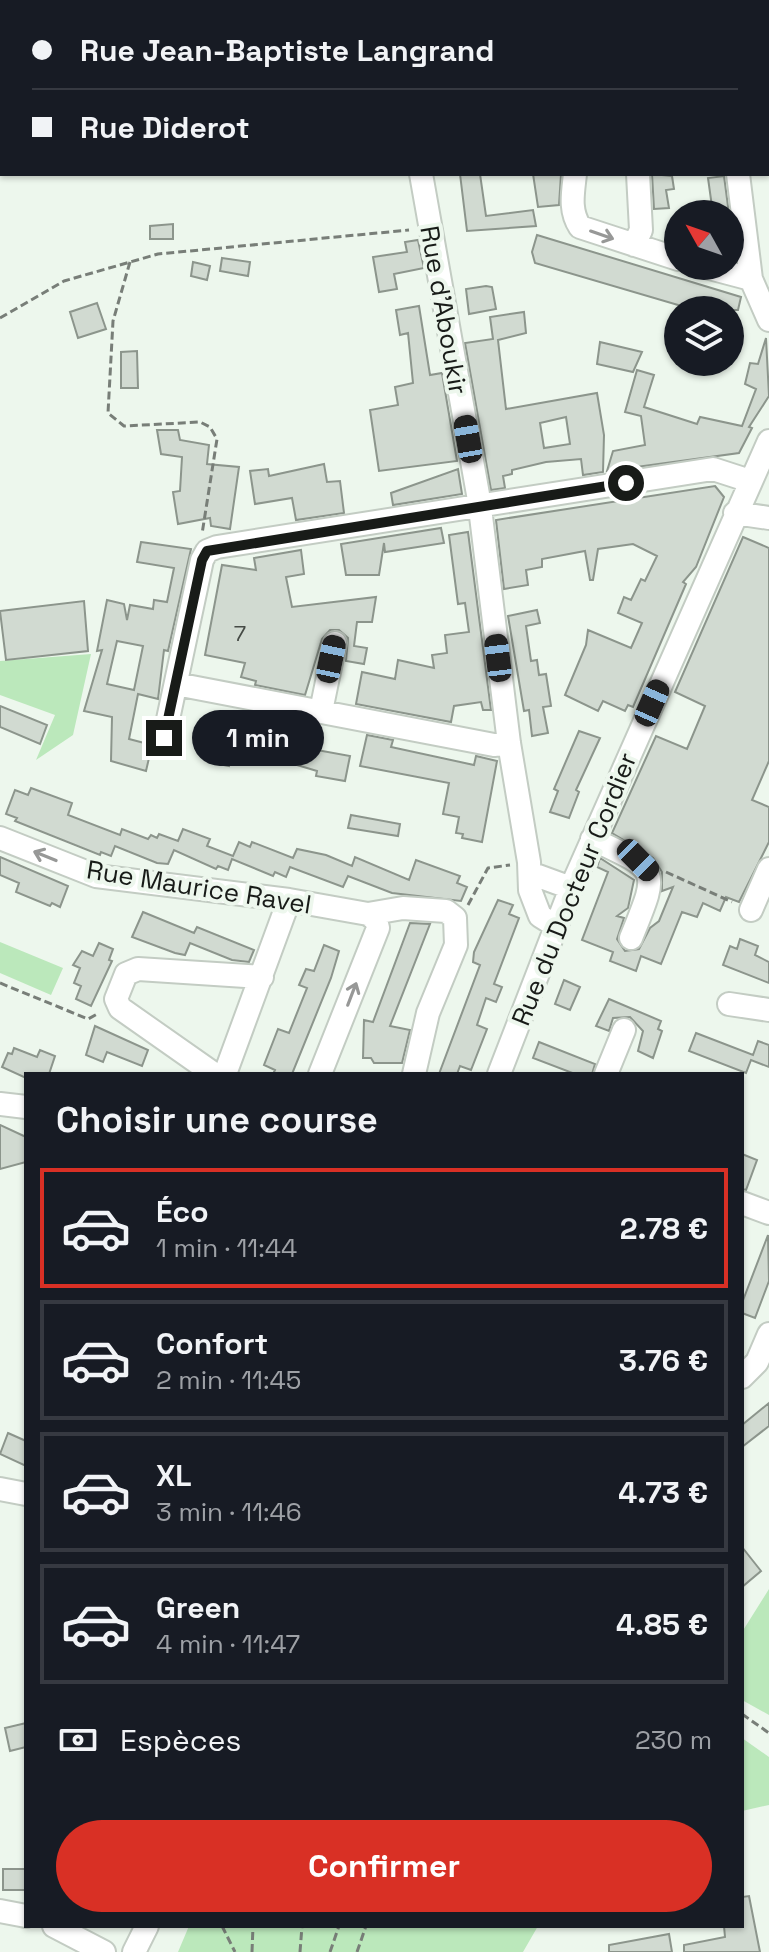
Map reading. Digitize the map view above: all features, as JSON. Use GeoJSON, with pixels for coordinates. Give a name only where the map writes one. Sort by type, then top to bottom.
{"type":"FeatureCollection","features":[{"type":"Feature","properties":{"kind":"street","name":"Rue d'Aboukir"},"geometry":{"type":"LineString","coordinates":[[421,176],[480,507],[530,890],[540,916],[556,926]]}},
{"type":"Feature","properties":{"kind":"street"},"geometry":{"type":"LineString","coordinates":[[575,176],[572,204],[580,227],[664,255]]}},
{"type":"Feature","properties":{"kind":"street"},"geometry":{"type":"LineString","coordinates":[[634,245],[641,230],[638,176]]}},
{"type":"Feature","properties":{"kind":"street"},"geometry":{"type":"LineString","coordinates":[[738,176],[751,279],[769,320]]}},
{"type":"Feature","properties":{"kind":"street"},"geometry":{"type":"LineString","coordinates":[[744,277],[751,279]]}},
{"type":"Feature","properties":{"kind":"street","name":"Rue du Docteur Cordier"},"geometry":{"type":"LineString","coordinates":[[504,1072],[571,888],[769,441]]}},
{"type":"Feature","properties":{"kind":"street"},"geometry":{"type":"LineString","coordinates":[[164,738],[202,560],[207,551],[713,469],[750,481]]}},
{"type":"Feature","properties":{"kind":"street"},"geometry":{"type":"LineString","coordinates":[[735,513],[769,518]]}},
{"type":"Feature","properties":{"kind":"street"},"geometry":{"type":"LineString","coordinates":[[321,711],[335,643]]}},
{"type":"Feature","properties":{"kind":"street"},"geometry":{"type":"LineString","coordinates":[[176,684],[494,745],[509,743]]}},
{"type":"Feature","properties":{"kind":"street","name":"Rue Maurice Ravel"},"geometry":{"type":"LineString","coordinates":[[0,838],[96,876],[289,900],[368,914],[403,908],[446,911],[455,918]]}},
{"type":"Feature","properties":{"kind":"street"},"geometry":{"type":"LineString","coordinates":[[592,839],[638,860],[650,872],[651,888],[631,938]]}},
{"type":"Feature","properties":{"kind":"street"},"geometry":{"type":"LineString","coordinates":[[751,910],[769,869]]}},
{"type":"Feature","properties":{"kind":"street"},"geometry":{"type":"LineString","coordinates":[[530,873],[571,888]]}},
{"type":"Feature","properties":{"kind":"street"},"geometry":{"type":"LineString","coordinates":[[226,1072],[289,900]]}},
{"type":"Feature","properties":{"kind":"street"},"geometry":{"type":"LineString","coordinates":[[330,1071],[378,928],[376,920],[368,914]]}},
{"type":"Feature","properties":{"kind":"street"},"geometry":{"type":"LineString","coordinates":[[414,1072],[428,1013],[456,945],[455,918]]}},
{"type":"Feature","properties":{"kind":"street"},"geometry":{"type":"LineString","coordinates":[[211,1072],[116,1003],[126,974],[131,970],[262,977]]}},
{"type":"Feature","properties":{"kind":"street"},"geometry":{"type":"LineString","coordinates":[[729,1004],[769,1010]]}},
{"type":"Feature","properties":{"kind":"street"},"geometry":{"type":"LineString","coordinates":[[607,1072],[624,1030]]}},
{"type":"Feature","properties":{"kind":"street"},"geometry":{"type":"LineString","coordinates":[[0,1104],[24,1107]]}},
{"type":"Feature","properties":{"kind":"street"},"geometry":{"type":"LineString","coordinates":[[744,1204],[769,1213]]}},
{"type":"Feature","properties":{"kind":"street"},"geometry":{"type":"LineString","coordinates":[[744,1375],[757,1362],[769,1334]]}},
{"type":"Feature","properties":{"kind":"street"},"geometry":{"type":"LineString","coordinates":[[0,1489],[24,1494]]}},
{"type":"Feature","properties":{"kind":"street"},"geometry":{"type":"LineString","coordinates":[[0,1911],[24,1916]]}},
{"type":"Feature","properties":{"kind":"street"},"geometry":{"type":"LineString","coordinates":[[58,1928],[104,1952]]}},
{"type":"Feature","properties":{"kind":"street"},"geometry":{"type":"LineString","coordinates":[[134,1952],[146,1928]]}},
{"type":"Feature","properties":{"kind":"path"},"geometry":{"type":"LineString","coordinates":[[0,318],[64,281],[158,254],[429,228]]}},
{"type":"Feature","properties":{"kind":"path"},"geometry":{"type":"LineString","coordinates":[[130,262],[113,321],[108,413],[124,426],[200,422],[210,427],[217,439],[201,541],[207,551]]}},
{"type":"Feature","properties":{"kind":"path"},"geometry":{"type":"LineString","coordinates":[[455,918],[466,909],[488,868],[495,867]]}},
{"type":"Feature","properties":{"kind":"path"},"geometry":{"type":"LineString","coordinates":[[650,872],[659,869],[751,910]]}},
{"type":"Feature","properties":{"kind":"path"},"geometry":{"type":"LineString","coordinates":[[0,983],[88,1019],[116,1003]]}},
{"type":"Feature","properties":{"kind":"path"},"geometry":{"type":"LineString","coordinates":[[744,1715],[769,1733]]}},
{"type":"Feature","properties":{"kind":"path"},"geometry":{"type":"LineString","coordinates":[[223,1928],[235,1952]]}},
{"type":"Feature","properties":{"kind":"path"},"geometry":{"type":"LineString","coordinates":[[252,1952],[253,1928]]}},
{"type":"Feature","properties":{"kind":"path"},"geometry":{"type":"LineString","coordinates":[[300,1952],[302,1928]]}},
{"type":"Feature","properties":{"kind":"path"},"geometry":{"type":"LineString","coordinates":[[330,1952],[338,1928]]}},
{"type":"Feature","properties":{"kind":"path"},"geometry":{"type":"LineString","coordinates":[[357,1952],[365,1928]]}},
{"type":"Feature","properties":{"kind":"green space"},"geometry":{"type":"Polygon","coordinates":[[[91,654],[73,735],[36,760],[55,715],[0,695],[0,661],[91,654]]]}},
{"type":"Feature","properties":{"kind":"green space"},"geometry":{"type":"Polygon","coordinates":[[[0,942],[63,968],[51,995],[0,973],[0,942]]]}},
{"type":"Feature","properties":{"kind":"green space"},"geometry":{"type":"Polygon","coordinates":[[[769,1589],[769,1715],[744,1701],[744,1629],[769,1589]]]}},
{"type":"Feature","properties":{"kind":"green space"},"geometry":{"type":"Polygon","coordinates":[[[744,1739],[769,1757],[769,1805],[744,1811],[744,1739]]]}},
{"type":"Feature","properties":{"kind":"green space"},"geometry":{"type":"Polygon","coordinates":[[[188,1928],[537,1928],[523,1952],[178,1952],[188,1928]]]}},
{"type":"Feature","properties":{"kind":"building"},"geometry":{"type":"Polygon","coordinates":[[[460,176],[480,176],[486,216],[533,210],[536,226],[467,231],[460,176]]]}},
{"type":"Feature","properties":{"kind":"building"},"geometry":{"type":"Polygon","coordinates":[[[533,176],[561,176],[559,205],[538,207],[533,176]]]}},
{"type":"Feature","properties":{"kind":"building"},"geometry":{"type":"Polygon","coordinates":[[[652,176],[672,176],[674,189],[666,190],[668,200],[664,200],[664,208],[654,209],[652,176]]]}},
{"type":"Feature","properties":{"kind":"building"},"geometry":{"type":"Polygon","coordinates":[[[724,176],[727,200],[711,200],[708,178],[724,176]]]}},
{"type":"Feature","properties":{"kind":"building"},"geometry":{"type":"Polygon","coordinates":[[[173,224],[173,239],[150,239],[150,226],[173,224]]]}},
{"type":"Feature","properties":{"kind":"building"},"geometry":{"type":"Polygon","coordinates":[[[537,235],[664,274],[664,280],[685,280],[738,296],[664,296],[664,301],[535,263],[532,252],[537,235]]]}},
{"type":"Feature","properties":{"kind":"building"},"geometry":{"type":"Polygon","coordinates":[[[418,240],[424,268],[394,274],[397,289],[379,292],[373,257],[407,252],[405,242],[418,240]]]}},
{"type":"Feature","properties":{"kind":"building"},"geometry":{"type":"Polygon","coordinates":[[[222,258],[250,262],[248,276],[220,271],[222,258]]]}},
{"type":"Feature","properties":{"kind":"building"},"geometry":{"type":"Polygon","coordinates":[[[193,262],[210,266],[207,280],[191,276],[193,262]]]}},
{"type":"Feature","properties":{"kind":"building"},"geometry":{"type":"Polygon","coordinates":[[[492,287],[496,309],[469,314],[466,289],[492,287]]]}},
{"type":"Feature","properties":{"kind":"building"},"geometry":{"type":"Polygon","coordinates":[[[97,303],[106,329],[78,338],[70,312],[97,303]]]}},
{"type":"Feature","properties":{"kind":"building"},"geometry":{"type":"Polygon","coordinates":[[[419,306],[430,375],[442,373],[457,461],[379,471],[370,410],[398,405],[395,387],[413,383],[408,333],[400,335],[396,310],[419,306]]]}},
{"type":"Feature","properties":{"kind":"building"},"geometry":{"type":"Polygon","coordinates":[[[524,312],[526,333],[498,340],[506,409],[597,393],[604,435],[603,472],[583,475],[581,459],[546,462],[512,470],[512,474],[503,476],[505,488],[491,490],[465,343],[493,339],[490,317],[524,312]],[[566,417],[540,423],[544,448],[570,444],[566,417]]]}},
{"type":"Feature","properties":{"kind":"building"},"geometry":{"type":"Polygon","coordinates":[[[766,338],[769,396],[749,427],[752,428],[739,453],[607,471],[613,451],[645,445],[641,416],[625,412],[637,370],[654,375],[644,407],[697,424],[700,417],[742,426],[756,389],[745,384],[750,363],[758,364],[766,338]]]}},
{"type":"Feature","properties":{"kind":"building"},"geometry":{"type":"Polygon","coordinates":[[[600,342],[642,352],[633,372],[597,364],[600,342]]]}},
{"type":"Feature","properties":{"kind":"building"},"geometry":{"type":"Polygon","coordinates":[[[137,351],[138,388],[121,388],[121,352],[137,351]]]}},
{"type":"Feature","properties":{"kind":"building"},"geometry":{"type":"Polygon","coordinates":[[[157,430],[178,430],[180,440],[209,445],[207,464],[239,467],[230,529],[211,526],[210,518],[178,524],[173,492],[180,491],[182,457],[161,454],[157,430]]]}},
{"type":"Feature","properties":{"kind":"building"},"geometry":{"type":"Polygon","coordinates":[[[324,464],[327,482],[340,481],[344,513],[296,520],[292,498],[255,504],[250,471],[268,469],[269,476],[324,464]]]}},
{"type":"Feature","properties":{"kind":"building"},"geometry":{"type":"Polygon","coordinates":[[[458,469],[462,494],[393,505],[391,493],[458,469]]]}},
{"type":"Feature","properties":{"kind":"building"},"geometry":{"type":"Polygon","coordinates":[[[715,486],[724,497],[696,567],[683,582],[686,584],[633,707],[628,705],[625,711],[603,701],[598,711],[565,695],[586,645],[588,630],[631,648],[642,623],[618,613],[624,597],[631,600],[641,579],[645,581],[657,556],[633,544],[598,549],[593,580],[590,580],[585,551],[542,559],[542,567],[526,570],[528,585],[504,589],[496,520],[715,486]]]}},
{"type":"Feature","properties":{"kind":"building"},"geometry":{"type":"Polygon","coordinates":[[[441,528],[444,543],[385,552],[384,543],[379,575],[346,575],[341,544],[441,528]]]}},
{"type":"Feature","properties":{"kind":"building"},"geometry":{"type":"Polygon","coordinates":[[[468,532],[491,710],[483,710],[481,702],[454,706],[451,722],[356,704],[362,672],[395,679],[398,660],[434,668],[432,655],[447,653],[445,635],[469,632],[465,603],[458,604],[449,535],[468,532]]]}},
{"type":"Feature","properties":{"kind":"building"},"geometry":{"type":"Polygon","coordinates":[[[743,537],[769,548],[769,761],[752,800],[769,807],[769,842],[739,902],[726,897],[720,911],[703,903],[697,917],[682,912],[661,964],[641,956],[636,971],[610,961],[613,952],[582,940],[608,872],[597,867],[600,858],[634,880],[628,908],[617,916],[624,918],[617,939],[625,951],[639,949],[650,928],[659,921],[673,887],[662,891],[662,872],[653,858],[612,833],[656,736],[687,749],[705,706],[675,692],[743,537]]]}},
{"type":"Feature","properties":{"kind":"building"},"geometry":{"type":"Polygon","coordinates":[[[141,542],[191,549],[168,651],[164,650],[158,699],[138,694],[129,739],[152,745],[146,771],[111,761],[112,717],[84,711],[102,650],[97,651],[107,600],[124,604],[127,620],[130,605],[153,609],[154,600],[167,602],[174,568],[137,562],[141,542]],[[117,641],[107,684],[134,690],[143,646],[117,641]]]}},
{"type":"Feature","properties":{"kind":"building"},"geometry":{"type":"Polygon","coordinates":[[[301,550],[304,574],[286,577],[292,607],[376,597],[372,622],[357,622],[354,646],[367,648],[364,664],[346,661],[348,638],[339,630],[330,630],[322,639],[305,695],[255,685],[256,681],[241,677],[245,663],[205,655],[222,565],[256,570],[254,558],[301,550]]]}},
{"type":"Feature","properties":{"kind":"building"},"geometry":{"type":"Polygon","coordinates":[[[84,601],[88,651],[6,660],[0,611],[84,601]]]}},
{"type":"Feature","properties":{"kind":"building"},"geometry":{"type":"Polygon","coordinates":[[[537,610],[540,623],[526,626],[531,661],[537,660],[539,675],[546,674],[551,706],[543,707],[548,733],[532,736],[529,710],[524,711],[508,616],[537,610]]]}},
{"type":"Feature","properties":{"kind":"building"},"geometry":{"type":"Polygon","coordinates":[[[0,706],[47,725],[40,744],[0,727],[0,706]]]}},
{"type":"Feature","properties":{"kind":"building"},"geometry":{"type":"Polygon","coordinates":[[[579,731],[600,738],[576,790],[579,792],[569,818],[550,812],[558,791],[554,789],[579,731]]]}},
{"type":"Feature","properties":{"kind":"building"},"geometry":{"type":"Polygon","coordinates":[[[367,735],[393,740],[391,747],[474,765],[476,756],[497,761],[482,842],[462,838],[463,834],[456,833],[459,817],[443,814],[449,783],[360,766],[367,735]]]}},
{"type":"Feature","properties":{"kind":"building"},"geometry":{"type":"Polygon","coordinates":[[[213,739],[234,743],[229,766],[208,762],[213,739]]]}},
{"type":"Feature","properties":{"kind":"building"},"geometry":{"type":"Polygon","coordinates":[[[273,742],[350,756],[345,781],[316,776],[317,771],[297,765],[257,758],[260,745],[272,747],[273,742]]]}},
{"type":"Feature","properties":{"kind":"building"},"geometry":{"type":"Polygon","coordinates":[[[31,788],[72,803],[68,815],[120,835],[122,829],[148,839],[151,835],[157,838],[159,834],[178,841],[183,829],[210,839],[207,846],[233,856],[239,842],[250,847],[252,842],[293,858],[297,849],[326,855],[352,866],[355,857],[409,880],[416,860],[460,876],[457,883],[467,887],[461,901],[392,893],[348,876],[343,887],[290,867],[286,877],[275,872],[273,876],[232,859],[228,870],[218,866],[216,869],[174,850],[168,864],[157,863],[115,846],[111,856],[101,852],[100,855],[15,821],[17,818],[6,814],[15,790],[28,795],[31,788]]]}},
{"type":"Feature","properties":{"kind":"building"},"geometry":{"type":"Polygon","coordinates":[[[351,815],[400,824],[398,836],[348,828],[351,815]]]}},
{"type":"Feature","properties":{"kind":"building"},"geometry":{"type":"Polygon","coordinates":[[[0,857],[68,886],[60,907],[16,892],[19,883],[0,875],[0,857]]]}},
{"type":"Feature","properties":{"kind":"building"},"geometry":{"type":"Polygon","coordinates":[[[498,900],[513,905],[509,914],[519,918],[494,984],[502,987],[496,1002],[486,998],[477,1025],[487,1029],[471,1070],[460,1066],[458,1072],[440,1072],[480,965],[473,962],[474,952],[498,900]]]}},
{"type":"Feature","properties":{"kind":"building"},"geometry":{"type":"Polygon","coordinates":[[[143,912],[194,933],[197,927],[254,950],[249,962],[232,960],[190,943],[185,955],[175,953],[132,937],[143,912]]]}},
{"type":"Feature","properties":{"kind":"building"},"geometry":{"type":"Polygon","coordinates":[[[410,923],[430,924],[390,1026],[410,1030],[402,1063],[374,1063],[371,1058],[363,1058],[364,1020],[373,1022],[410,923]]]}},
{"type":"Feature","properties":{"kind":"building"},"geometry":{"type":"Polygon","coordinates":[[[740,939],[758,946],[755,955],[769,962],[769,983],[723,965],[730,946],[737,949],[740,939]]]}},
{"type":"Feature","properties":{"kind":"building"},"geometry":{"type":"Polygon","coordinates":[[[99,943],[113,949],[109,960],[112,961],[91,1006],[76,999],[81,986],[74,983],[80,968],[73,965],[82,951],[93,956],[99,943]]]}},
{"type":"Feature","properties":{"kind":"building"},"geometry":{"type":"Polygon","coordinates":[[[324,945],[339,951],[293,1072],[274,1072],[264,1065],[278,1029],[289,1033],[307,988],[299,985],[306,969],[314,971],[324,945]]]}},
{"type":"Feature","properties":{"kind":"building"},"geometry":{"type":"Polygon","coordinates":[[[564,980],[580,987],[570,1010],[555,1004],[564,980]]]}},
{"type":"Feature","properties":{"kind":"building"},"geometry":{"type":"Polygon","coordinates":[[[609,999],[661,1021],[658,1029],[662,1031],[653,1058],[638,1051],[643,1031],[630,1017],[613,1018],[609,1031],[596,1026],[609,999]]]}},
{"type":"Feature","properties":{"kind":"building"},"geometry":{"type":"Polygon","coordinates":[[[95,1026],[148,1050],[142,1066],[107,1052],[103,1062],[86,1055],[95,1026]]]}},
{"type":"Feature","properties":{"kind":"building"},"geometry":{"type":"Polygon","coordinates":[[[696,1033],[753,1055],[758,1041],[769,1045],[769,1067],[751,1060],[746,1073],[689,1051],[696,1033]]]}},
{"type":"Feature","properties":{"kind":"building"},"geometry":{"type":"Polygon","coordinates":[[[539,1042],[595,1064],[593,1072],[570,1072],[533,1058],[539,1042]]]}},
{"type":"Feature","properties":{"kind":"building"},"geometry":{"type":"Polygon","coordinates":[[[14,1048],[37,1057],[40,1050],[55,1056],[50,1072],[24,1072],[24,1077],[2,1067],[8,1053],[12,1054],[14,1048]]]}},
{"type":"Feature","properties":{"kind":"building"},"geometry":{"type":"Polygon","coordinates":[[[0,1125],[24,1136],[24,1163],[0,1169],[0,1125]]]}},
{"type":"Feature","properties":{"kind":"building"},"geometry":{"type":"Polygon","coordinates":[[[744,1155],[757,1160],[744,1190],[744,1155]]]}},
{"type":"Feature","properties":{"kind":"building"},"geometry":{"type":"Polygon","coordinates":[[[768,1235],[769,1281],[755,1318],[744,1314],[744,1298],[768,1235]]]}},
{"type":"Feature","properties":{"kind":"building"},"geometry":{"type":"Polygon","coordinates":[[[769,1403],[769,1426],[744,1445],[744,1423],[769,1403]]]}},
{"type":"Feature","properties":{"kind":"building"},"geometry":{"type":"Polygon","coordinates":[[[8,1433],[24,1440],[24,1465],[0,1454],[8,1433]]]}},
{"type":"Feature","properties":{"kind":"building"},"geometry":{"type":"Polygon","coordinates":[[[744,1550],[761,1571],[744,1585],[744,1550]]]}},
{"type":"Feature","properties":{"kind":"building"},"geometry":{"type":"Polygon","coordinates":[[[24,1723],[24,1748],[10,1751],[5,1728],[24,1723]]]}},
{"type":"Feature","properties":{"kind":"building"},"geometry":{"type":"Polygon","coordinates":[[[3,1869],[24,1869],[24,1890],[3,1890],[3,1869]]]}},
{"type":"Feature","properties":{"kind":"building"},"geometry":{"type":"Polygon","coordinates":[[[749,1896],[760,1952],[684,1952],[684,1945],[725,1937],[724,1928],[744,1928],[744,1897],[749,1896]]]}},
{"type":"Feature","properties":{"kind":"building"},"geometry":{"type":"Polygon","coordinates":[[[669,1934],[672,1952],[609,1952],[609,1945],[669,1934]]]}},
{"type":"Feature","properties":{"kind":"route"},"geometry":{"type":"LineString","coordinates":[[164,738],[202,560],[207,551],[626,483]]}}]}
